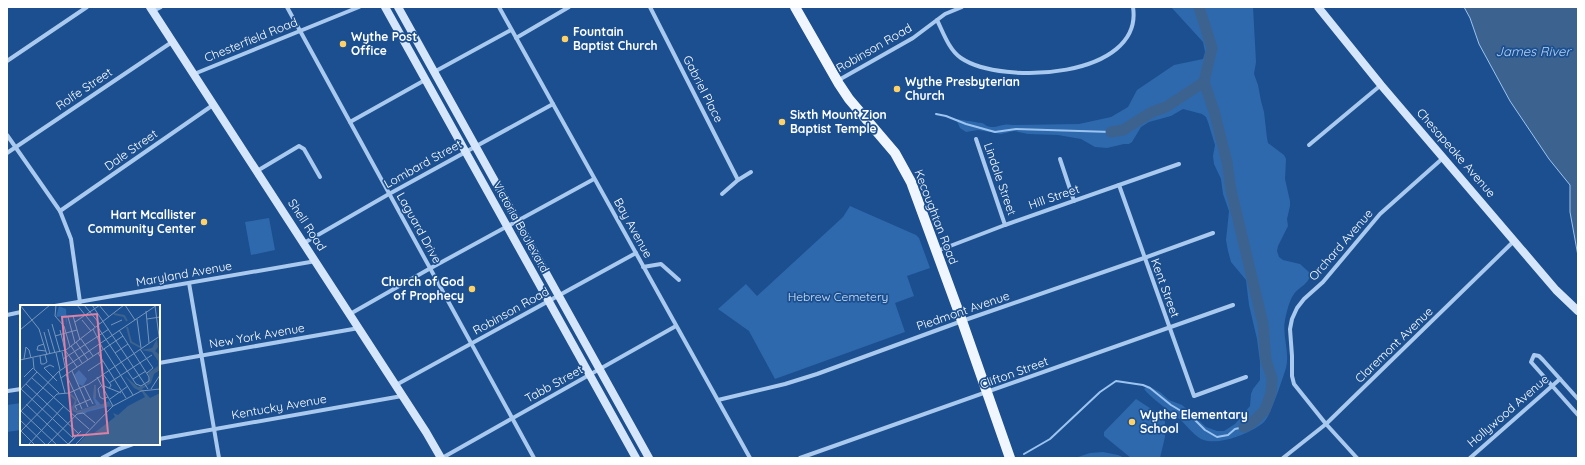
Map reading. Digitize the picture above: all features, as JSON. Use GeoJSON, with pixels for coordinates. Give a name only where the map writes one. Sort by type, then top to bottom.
{"type":"FeatureCollection","features":[{"type":"Feature","properties":{"kind":"main road","name":"Victoria Boulevard"},"geometry":{"type":"LineString","coordinates":[[385,7],[636,458]]}},
{"type":"Feature","properties":{"kind":"main road","name":"Victoria Boulevard"},"geometry":{"type":"LineString","coordinates":[[398,7],[649,458]]}},
{"type":"Feature","properties":{"kind":"main road","name":"Kecoughtan Road"},"geometry":{"type":"LineString","coordinates":[[796,7],[837,81],[849,99],[894,153],[911,182],[988,393],[1010,458]]}},
{"type":"Feature","properties":{"kind":"main road","name":"Chesapeake Avenue"},"geometry":{"type":"LineString","coordinates":[[1318,7],[1381,85],[1556,290],[1578,311]]}},
{"type":"Feature","properties":{"kind":"main road","name":"Shell Road"},"geometry":{"type":"LineString","coordinates":[[152,9],[403,396],[441,458]]}},
{"type":"Feature","properties":{"kind":"street"},"geometry":{"type":"LineString","coordinates":[[7,61],[87,7]]}},
{"type":"Feature","properties":{"kind":"street"},"geometry":{"type":"LineString","coordinates":[[152,9],[161,7]]}},
{"type":"Feature","properties":{"kind":"street","name":"Laguard Drive"},"geometry":{"type":"LineString","coordinates":[[287,7],[429,269],[534,458]]}},
{"type":"Feature","properties":{"kind":"street","name":"Chesterfield Road"},"geometry":{"type":"LineString","coordinates":[[194,74],[359,7]]}},
{"type":"Feature","properties":{"kind":"street","name":"Bay Avenue"},"geometry":{"type":"LineString","coordinates":[[498,7],[750,458]]}},
{"type":"Feature","properties":{"kind":"street"},"geometry":{"type":"LineString","coordinates":[[516,38],[569,7]]}},
{"type":"Feature","properties":{"kind":"street","name":"Gabriel Place"},"geometry":{"type":"LineString","coordinates":[[650,7],[738,180]]}},
{"type":"Feature","properties":{"kind":"street"},"geometry":{"type":"LineString","coordinates":[[945,14],[950,7]]}},
{"type":"Feature","properties":{"kind":"street","name":"Robinson Road"},"geometry":{"type":"LineString","coordinates":[[837,81],[913,38],[945,14],[962,7]]}},
{"type":"Feature","properties":{"kind":"street"},"geometry":{"type":"LineString","coordinates":[[937,20],[949,43],[959,57],[975,66],[1009,73],[1052,73],[1086,64],[1115,50],[1126,39],[1132,26],[1133,7]]}},
{"type":"Feature","properties":{"kind":"street"},"geometry":{"type":"LineString","coordinates":[[434,72],[511,30]]}},
{"type":"Feature","properties":{"kind":"street","name":"Rolfe Street"},"geometry":{"type":"LineString","coordinates":[[7,153],[173,41]]}},
{"type":"Feature","properties":{"kind":"street"},"geometry":{"type":"LineString","coordinates":[[350,122],[425,80]]}},
{"type":"Feature","properties":{"kind":"street"},"geometry":{"type":"LineString","coordinates":[[1309,145],[1381,85]]}},
{"type":"Feature","properties":{"kind":"street","name":"Lombard Street"},"geometry":{"type":"LineString","coordinates":[[304,243],[389,194],[553,104]]}},
{"type":"Feature","properties":{"kind":"street","name":"Dale Street"},"geometry":{"type":"LineString","coordinates":[[60,211],[213,105]]}},
{"type":"Feature","properties":{"kind":"street"},"geometry":{"type":"LineString","coordinates":[[7,135],[60,211],[71,239],[80,302]]}},
{"type":"Feature","properties":{"kind":"street","name":"Lindale Street"},"geometry":{"type":"LineString","coordinates":[[976,139],[1005,225]]}},
{"type":"Feature","properties":{"kind":"street"},"geometry":{"type":"LineString","coordinates":[[257,171],[299,146],[304,149],[320,177]]}},
{"type":"Feature","properties":{"kind":"street","name":"Orchard Avenue"},"geometry":{"type":"LineString","coordinates":[[1357,458],[1326,424],[1297,387],[1292,376],[1290,329],[1294,313],[1304,299],[1323,282],[1380,214],[1444,157]]}},
{"type":"Feature","properties":{"kind":"street"},"geometry":{"type":"LineString","coordinates":[[1060,159],[1074,201]]}},
{"type":"Feature","properties":{"kind":"street","name":"Hill Street"},"geometry":{"type":"LineString","coordinates":[[936,251],[1005,225],[1179,164]]}},
{"type":"Feature","properties":{"kind":"street"},"geometry":{"type":"LineString","coordinates":[[722,194],[738,180],[751,172]]}},
{"type":"Feature","properties":{"kind":"street"},"geometry":{"type":"LineString","coordinates":[[350,314],[594,179]]}},
{"type":"Feature","properties":{"kind":"street","name":"Kent Street"},"geometry":{"type":"LineString","coordinates":[[1119,185],[1168,328],[1194,396],[1246,377]]}},
{"type":"Feature","properties":{"kind":"street","name":"Piedmont Avenue"},"geometry":{"type":"LineString","coordinates":[[718,400],[785,384],[817,374],[962,321],[1213,233]]}},
{"type":"Feature","properties":{"kind":"street","name":"Claremont Avenue"},"geometry":{"type":"LineString","coordinates":[[1283,458],[1326,424],[1515,241]]}},
{"type":"Feature","properties":{"kind":"street","name":"Robinson Road"},"geometry":{"type":"LineString","coordinates":[[396,386],[636,253]]}},
{"type":"Feature","properties":{"kind":"street","name":"Maryland Avenue"},"geometry":{"type":"LineString","coordinates":[[61,305],[316,261]]}},
{"type":"Feature","properties":{"kind":"street"},"geometry":{"type":"LineString","coordinates":[[643,267],[661,264],[679,280]]}},
{"type":"Feature","properties":{"kind":"street"},"geometry":{"type":"LineString","coordinates":[[189,283],[219,458]]}},
{"type":"Feature","properties":{"kind":"street","name":"Clifton Street"},"geometry":{"type":"LineString","coordinates":[[800,458],[988,393],[1233,305]]}},
{"type":"Feature","properties":{"kind":"street"},"geometry":{"type":"LineString","coordinates":[[7,315],[20,312]]}},
{"type":"Feature","properties":{"kind":"street","name":"Tabb Street"},"geometry":{"type":"LineString","coordinates":[[441,458],[676,326]]}},
{"type":"Feature","properties":{"kind":"street","name":"New York Avenue"},"geometry":{"type":"LineString","coordinates":[[160,363],[359,328]]}},
{"type":"Feature","properties":{"kind":"street"},"geometry":{"type":"LineString","coordinates":[[1578,399],[1539,356],[1534,355],[1531,362],[1578,414]]}},
{"type":"Feature","properties":{"kind":"street","name":"Hollywood Avenue"},"geometry":{"type":"LineString","coordinates":[[1470,458],[1560,379]]}},
{"type":"Feature","properties":{"kind":"street"},"geometry":{"type":"LineString","coordinates":[[8,391],[20,389]]}},
{"type":"Feature","properties":{"kind":"street","name":"Kentucky Avenue"},"geometry":{"type":"LineString","coordinates":[[160,439],[403,396]]}},
{"type":"Feature","properties":{"kind":"street"},"geometry":{"type":"LineString","coordinates":[[102,458],[130,445]]}},
{"type":"Feature","properties":{"kind":"green space"},"geometry":{"type":"Polygon","coordinates":[[[1171,7],[1253,7],[1256,62],[1254,74],[1264,112],[1268,143],[1284,155],[1286,159],[1285,179],[1290,206],[1287,219],[1288,226],[1277,251],[1279,257],[1283,260],[1300,264],[1310,273],[1308,280],[1296,291],[1288,306],[1284,326],[1287,356],[1286,368],[1267,418],[1259,426],[1234,438],[1225,440],[1208,441],[1201,439],[1144,389],[1148,386],[1160,392],[1169,400],[1182,405],[1206,427],[1217,431],[1224,431],[1235,424],[1250,406],[1251,394],[1260,380],[1260,362],[1257,339],[1249,305],[1246,280],[1231,262],[1228,251],[1226,240],[1229,211],[1223,194],[1221,179],[1214,164],[1213,156],[1215,145],[1206,117],[1202,114],[1183,109],[1171,116],[1149,122],[1141,127],[1132,142],[1129,144],[1107,148],[1095,147],[1081,139],[1058,135],[1028,134],[1014,131],[1001,134],[978,130],[966,132],[960,128],[956,119],[982,123],[988,127],[991,127],[1007,124],[1079,124],[1111,117],[1128,107],[1137,90],[1174,65],[1203,59],[1205,52],[1203,42],[1171,7]]]}},
{"type":"Feature","properties":{"kind":"green space","name":"Hebrew Cemetery"},"geometry":{"type":"Polygon","coordinates":[[[850,206],[916,235],[919,238],[930,268],[907,276],[914,296],[895,303],[905,332],[775,379],[749,331],[718,309],[746,284],[757,296],[843,217],[850,206]]]}},
{"type":"Feature","properties":{"kind":"green space"},"geometry":{"type":"Polygon","coordinates":[[[269,218],[275,250],[251,255],[245,222],[269,218]]]}},
{"type":"Feature","properties":{"kind":"green space"},"geometry":{"type":"Polygon","coordinates":[[[1136,399],[1156,412],[1165,421],[1165,437],[1160,458],[1131,458],[1104,436],[1104,432],[1136,399]]]}},
{"type":"Feature","properties":{"kind":"green space"},"geometry":{"type":"Polygon","coordinates":[[[20,403],[20,430],[7,432],[7,405],[20,403]]]}},
{"type":"Feature","properties":{"kind":"green space"},"geometry":{"type":"Polygon","coordinates":[[[1103,452],[1125,458],[1075,458],[1090,453],[1103,452]]]}},
{"type":"Feature","properties":{"kind":"water","name":"James River"},"geometry":{"type":"Polygon","coordinates":[[[1464,7],[1578,7],[1578,256],[1570,212],[1570,185],[1549,159],[1510,101],[1479,44],[1470,18],[1464,7]]]}},
{"type":"Feature","properties":{"kind":"waterway"},"geometry":{"type":"LineString","coordinates":[[1199,7],[1212,48],[1204,82],[1214,111],[1227,162],[1231,190],[1263,324],[1266,360],[1272,379],[1271,393],[1265,410],[1252,423],[1244,427]]}},
{"type":"Feature","properties":{"kind":"waterway"},"geometry":{"type":"LineString","coordinates":[[1111,132],[1123,130],[1152,112],[1166,107],[1204,82]]}},
{"type":"Feature","properties":{"kind":"waterway"},"geometry":{"type":"LineString","coordinates":[[936,114],[995,132],[1016,129],[1111,132]]}},
{"type":"Feature","properties":{"kind":"waterway"},"geometry":{"type":"LineString","coordinates":[[1024,454],[1050,439],[1100,392],[1116,381],[1143,385],[1150,388],[1171,405],[1193,418],[1205,430],[1217,437],[1228,435],[1235,429],[1244,427]]}},
{"type":"Feature","properties":{"kind":"place","name":"Fountain Baptist Church"},"geometry":{"type":"Point","coordinates":[565,39]}},
{"type":"Feature","properties":{"kind":"place","name":"Wythe Post Office"},"geometry":{"type":"Point","coordinates":[343,44]}},
{"type":"Feature","properties":{"kind":"place","name":"Wythe Presbyterian Church"},"geometry":{"type":"Point","coordinates":[897,89]}},
{"type":"Feature","properties":{"kind":"place","name":"Sixth Mount Zion Baptist Temple"},"geometry":{"type":"Point","coordinates":[782,122]}},
{"type":"Feature","properties":{"kind":"place","name":"Hart Mcallister Community Center"},"geometry":{"type":"Point","coordinates":[204,222]}},
{"type":"Feature","properties":{"kind":"place","name":"Church of God of Prophecy"},"geometry":{"type":"Point","coordinates":[472,289]}},
{"type":"Feature","properties":{"kind":"place","name":"Wythe Elementary School"},"geometry":{"type":"Point","coordinates":[1132,422]}}]}
